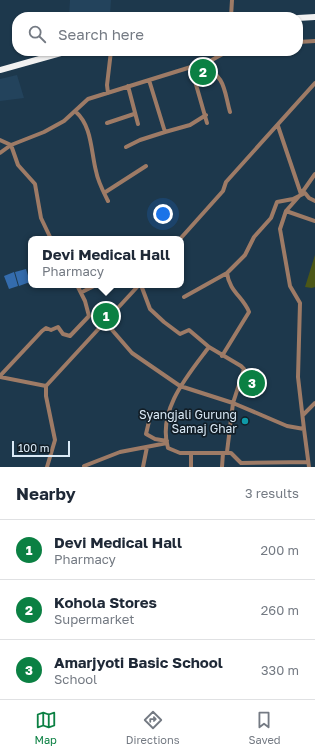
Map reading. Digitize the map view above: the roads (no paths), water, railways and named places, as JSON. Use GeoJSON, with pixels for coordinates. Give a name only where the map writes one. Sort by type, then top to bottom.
{"type":"FeatureCollection","features":[{"type":"Feature","properties":{"kind":"highway"},"geometry":{"type":"LineString","coordinates":[[303,18],[315,17]]}},
{"type":"Feature","properties":{"kind":"highway"},"geometry":{"type":"LineString","coordinates":[[0,70],[50,56]]}},
{"type":"Feature","properties":{"kind":"street"},"geometry":{"type":"LineString","coordinates":[[231,12],[232,0]]}},
{"type":"Feature","properties":{"kind":"street"},"geometry":{"type":"LineString","coordinates":[[303,42],[315,41]]}},
{"type":"Feature","properties":{"kind":"street"},"geometry":{"type":"LineString","coordinates":[[108,93],[111,56]]}},
{"type":"Feature","properties":{"kind":"street"},"geometry":{"type":"LineString","coordinates":[[0,153],[11,145],[44,132],[64,121],[76,112],[88,99],[191,67],[201,66],[219,56]]}},
{"type":"Feature","properties":{"kind":"street"},"geometry":{"type":"LineString","coordinates":[[201,66],[210,69],[224,84],[230,112]]}},
{"type":"Feature","properties":{"kind":"street"},"geometry":{"type":"LineString","coordinates":[[191,67],[206,115],[207,123]]}},
{"type":"Feature","properties":{"kind":"street"},"geometry":{"type":"LineString","coordinates":[[149,80],[165,132]]}},
{"type":"Feature","properties":{"kind":"street"},"geometry":{"type":"LineString","coordinates":[[183,236],[223,191],[226,182],[278,126],[315,83]]}},
{"type":"Feature","properties":{"kind":"street"},"geometry":{"type":"LineString","coordinates":[[128,86],[134,114],[138,124]]}},
{"type":"Feature","properties":{"kind":"street"},"geometry":{"type":"LineString","coordinates":[[76,112],[81,117],[87,129],[96,172],[108,201]]}},
{"type":"Feature","properties":{"kind":"street"},"geometry":{"type":"LineString","coordinates":[[107,123],[134,114]]}},
{"type":"Feature","properties":{"kind":"street"},"geometry":{"type":"LineString","coordinates":[[126,147],[140,140],[190,125],[206,115]]}},
{"type":"Feature","properties":{"kind":"street"},"geometry":{"type":"LineString","coordinates":[[278,126],[301,194]]}},
{"type":"Feature","properties":{"kind":"street"},"geometry":{"type":"LineString","coordinates":[[0,140],[11,145],[18,165],[35,184],[41,218],[50,236]]}},
{"type":"Feature","properties":{"kind":"street"},"geometry":{"type":"LineString","coordinates":[[104,193],[146,166]]}},
{"type":"Feature","properties":{"kind":"street"},"geometry":{"type":"LineString","coordinates":[[309,467],[298,377],[300,303],[290,286],[280,229],[286,211],[301,194],[315,174]]}},
{"type":"Feature","properties":{"kind":"street"},"geometry":{"type":"LineString","coordinates":[[184,297],[227,273],[245,255],[254,237],[270,218],[277,202],[293,199],[305,193],[309,198],[315,201]]}},
{"type":"Feature","properties":{"kind":"street"},"geometry":{"type":"LineString","coordinates":[[286,211],[315,221]]}},
{"type":"Feature","properties":{"kind":"street"},"geometry":{"type":"LineString","coordinates":[[222,356],[249,312],[235,292],[228,279],[227,273]]}},
{"type":"Feature","properties":{"kind":"street"},"geometry":{"type":"LineString","coordinates":[[0,376],[42,330],[46,328],[51,330],[58,327],[63,334],[70,336],[79,328],[89,316],[80,288]]}},
{"type":"Feature","properties":{"kind":"street"},"geometry":{"type":"LineString","coordinates":[[82,292],[90,288]]}},
{"type":"Feature","properties":{"kind":"street"},"geometry":{"type":"LineString","coordinates":[[47,467],[55,440],[46,396],[46,386],[137,288]]}},
{"type":"Feature","properties":{"kind":"street"},"geometry":{"type":"LineString","coordinates":[[141,288],[150,309],[164,322],[180,334],[189,330],[209,347],[244,369],[233,403],[222,467]]}},
{"type":"Feature","properties":{"kind":"street"},"geometry":{"type":"LineString","coordinates":[[106,323],[132,352],[180,386],[233,403],[287,426],[304,429]]}},
{"type":"Feature","properties":{"kind":"street"},"geometry":{"type":"LineString","coordinates":[[209,347],[180,386],[172,403],[166,430],[167,442],[170,450],[191,453],[231,453],[241,463],[265,465],[308,462]]}},
{"type":"Feature","properties":{"kind":"street"},"geometry":{"type":"LineString","coordinates":[[0,376],[46,386]]}},
{"type":"Feature","properties":{"kind":"street"},"geometry":{"type":"LineString","coordinates":[[303,415],[315,403]]}},
{"type":"Feature","properties":{"kind":"street"},"geometry":{"type":"LineString","coordinates":[[150,417],[146,434],[155,439],[167,442]]}},
{"type":"Feature","properties":{"kind":"street"},"geometry":{"type":"LineString","coordinates":[[84,466],[120,452],[167,442]]}},
{"type":"Feature","properties":{"kind":"street"},"geometry":{"type":"LineString","coordinates":[[143,467],[147,447]]}},
{"type":"Feature","properties":{"kind":"street"},"geometry":{"type":"LineString","coordinates":[[190,467],[191,453]]}},
{"type":"Feature","properties":{"kind":"water"},"geometry":{"type":"Polygon","coordinates":[[[26,269],[28,283],[19,286],[15,272],[26,269]]]}},
{"type":"Feature","properties":{"kind":"water"},"geometry":{"type":"Polygon","coordinates":[[[14,272],[18,286],[9,289],[4,276],[14,272]]]}},
{"type":"Feature","properties":{"kind":"place","name":"Kohola Stores"},"geometry":{"type":"Point","coordinates":[203,72]}},
{"type":"Feature","properties":{"kind":"place","name":"Devi Medical Hall"},"geometry":{"type":"Point","coordinates":[106,316]}},
{"type":"Feature","properties":{"kind":"place","name":"Amarjyoti Basic School"},"geometry":{"type":"Point","coordinates":[252,383]}},
{"type":"Feature","properties":{"kind":"place","name":"Syangjali Gurung Samaj Ghar"},"geometry":{"type":"Point","coordinates":[245,421]}}]}
